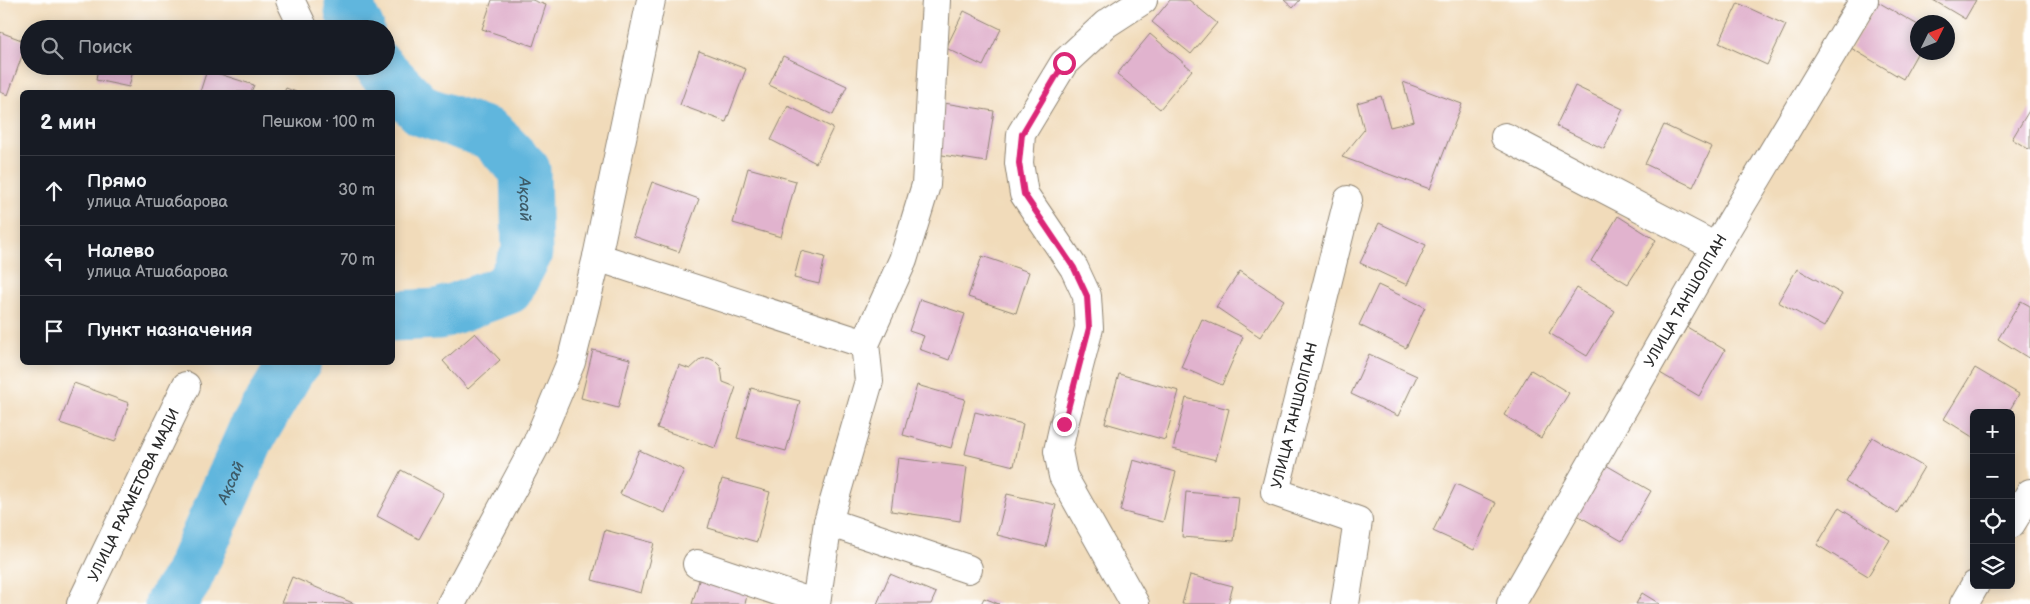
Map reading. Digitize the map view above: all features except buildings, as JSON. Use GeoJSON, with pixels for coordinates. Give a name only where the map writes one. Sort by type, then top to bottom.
{"type":"FeatureCollection","features":[{"type":"Feature","properties":{"kind":"street"},"geometry":{"type":"LineString","coordinates":[[290,0],[300,20]]}},
{"type":"Feature","properties":{"kind":"street"},"geometry":{"type":"LineString","coordinates":[[451,604],[537,442],[571,362],[597,257],[651,0]]}},
{"type":"Feature","properties":{"kind":"street"},"geometry":{"type":"LineString","coordinates":[[697,564],[816,604],[828,522],[869,381],[865,344],[903,260],[926,185],[936,0]]}},
{"type":"Feature","properties":{"kind":"street"},"geometry":{"type":"LineString","coordinates":[[1135,604],[1063,476],[1058,450],[1089,328],[1087,296],[1074,268],[1024,194],[1019,163],[1022,134],[1064,63],[1106,24],[1143,0]]}},
{"type":"Feature","properties":{"kind":"street","name":"УЛИЦА ТАНШОЛПАН"},"geometry":{"type":"LineString","coordinates":[[1511,604],[1716,247],[1864,0]]}},
{"type":"Feature","properties":{"kind":"street"},"geometry":{"type":"LineString","coordinates":[[1504,137],[1716,247]]}},
{"type":"Feature","properties":{"kind":"street","name":"УЛИЦА ТАНШОЛПАН"},"geometry":{"type":"LineString","coordinates":[[1345,604],[1358,520],[1275,492],[1348,200]]}},
{"type":"Feature","properties":{"kind":"street"},"geometry":{"type":"LineString","coordinates":[[597,257],[865,344]]}},
{"type":"Feature","properties":{"kind":"street","name":"УЛИЦА РАХМЕТОВА МАДИ"},"geometry":{"type":"LineString","coordinates":[[81,604],[186,386]]}},
{"type":"Feature","properties":{"kind":"street"},"geometry":{"type":"LineString","coordinates":[[2015,517],[2030,493]]}},
{"type":"Feature","properties":{"kind":"street"},"geometry":{"type":"LineString","coordinates":[[828,522],[968,569]]}},
{"type":"Feature","properties":{"kind":"street"},"geometry":{"type":"LineString","coordinates":[[1964,604],[1973,589]]}},
{"type":"Feature","properties":{"kind":"waterway","name":"Ақсай"},"geometry":{"type":"LineString","coordinates":[[350,0],[350,11],[354,20]]}},
{"type":"Feature","properties":{"kind":"waterway","name":"Ақсай"},"geometry":{"type":"LineString","coordinates":[[387,75],[422,111],[490,134],[525,170],[527,253],[508,289],[439,314],[395,316]]}},
{"type":"Feature","properties":{"kind":"waterway","name":"Ақсай"},"geometry":{"type":"LineString","coordinates":[[170,604],[186,581],[251,435],[293,365]]}},
{"type":"Feature","properties":{"kind":"route"},"geometry":{"type":"LineString","coordinates":[[1064,63],[1022,134],[1019,163],[1024,194],[1074,268],[1087,296],[1089,328],[1064,424]]}}]}
